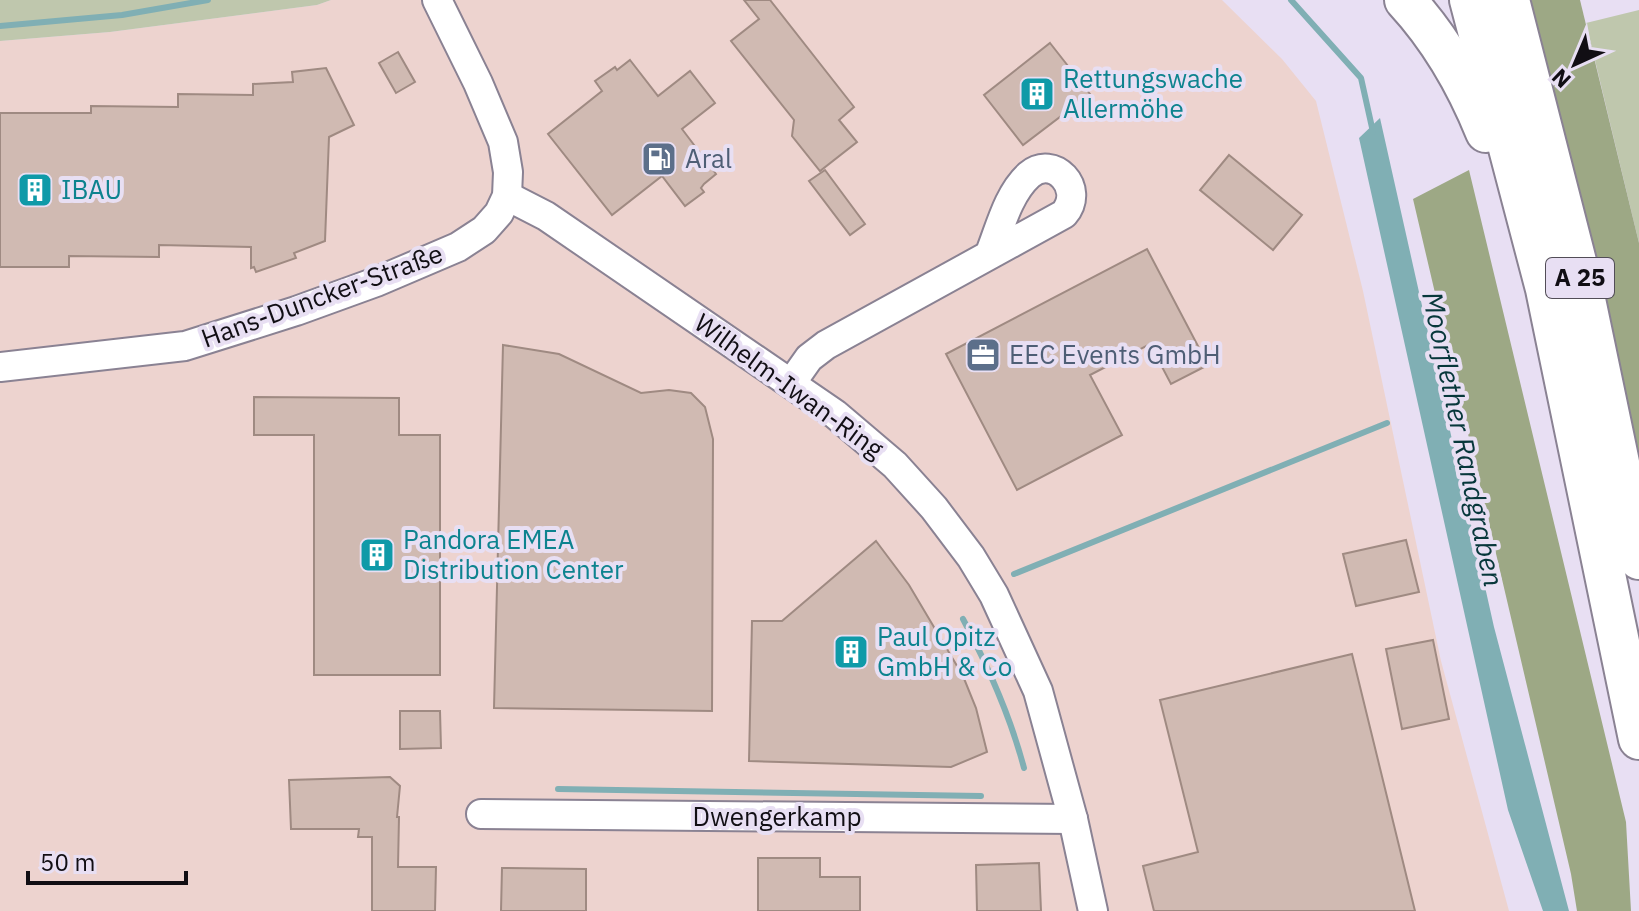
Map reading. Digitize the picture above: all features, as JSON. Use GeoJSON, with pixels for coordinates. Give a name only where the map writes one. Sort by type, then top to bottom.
{"type":"FeatureCollection","features":[{"type":"Feature","properties":{"kind":"highway"},"geometry":{"type":"LineString","coordinates":[[1405,0],[1437,41],[1477,110],[1546,289]]}},
{"type":"Feature","properties":{"kind":"highway","name":"A 25"},"geometry":{"type":"LineString","coordinates":[[1470,0],[1546,289],[1639,739]]}},
{"type":"Feature","properties":{"kind":"highway","name":"A 25"},"geometry":{"type":"LineString","coordinates":[[1509,0],[1582,285],[1639,559]]}},
{"type":"Feature","properties":{"kind":"street"},"geometry":{"type":"LineString","coordinates":[[437,0],[503,142],[508,172],[507,196]]}},
{"type":"Feature","properties":{"kind":"street","name":"Hans-Duncker-Straße"},"geometry":{"type":"LineString","coordinates":[[0,367],[185,346],[296,311],[376,282],[458,247],[484,230],[499,213],[507,196]]}},
{"type":"Feature","properties":{"kind":"street","name":"Wilhelm-Iwan-Ring"},"geometry":{"type":"LineString","coordinates":[[507,196],[546,216],[792,382],[853,428],[895,465],[934,508],[971,557],[994,595],[1038,691],[1073,819],[1093,911]]}},
{"type":"Feature","properties":{"kind":"street"},"geometry":{"type":"LineString","coordinates":[[792,382],[809,358],[826,345],[990,253]]}},
{"type":"Feature","properties":{"kind":"street","name":"Dwengerkamp"},"geometry":{"type":"LineString","coordinates":[[481,814],[1073,819]]}},
{"type":"Feature","properties":{"kind":"shaded area"},"geometry":{"type":"Polygon","coordinates":[[[0,0],[331,0],[317,5],[110,32],[0,41],[0,0]]]}},
{"type":"Feature","properties":{"kind":"shaded area"},"geometry":{"type":"Polygon","coordinates":[[[331,0],[1222,0],[1282,59],[1316,101],[1363,291],[1441,661],[1509,911],[0,911],[0,41],[110,32],[317,5],[331,0]]]}},
{"type":"Feature","properties":{"kind":"shaded area"},"geometry":{"type":"Polygon","coordinates":[[[1531,0],[1580,0],[1639,243],[1639,470],[1531,0]]]}},
{"type":"Feature","properties":{"kind":"shaded area"},"geometry":{"type":"Polygon","coordinates":[[[1639,10],[1639,243],[1586,23],[1639,10]]]}},
{"type":"Feature","properties":{"kind":"shaded area"},"geometry":{"type":"Polygon","coordinates":[[[1380,118],[1494,627],[1569,911],[1543,911],[1508,810],[1359,138],[1380,118]]]}},
{"type":"Feature","properties":{"kind":"shaded area"},"geometry":{"type":"Polygon","coordinates":[[[1469,170],[1626,822],[1631,911],[1577,911],[1571,874],[1413,199],[1469,170]]]}},
{"type":"Feature","properties":{"kind":"building"},"geometry":{"type":"Polygon","coordinates":[[[744,0],[770,0],[854,107],[839,120],[857,142],[820,171],[792,136],[794,120],[731,41],[759,19],[744,0]]]}},
{"type":"Feature","properties":{"kind":"building","name":"Rettungswache Allermöhe"},"geometry":{"type":"Polygon","coordinates":[[[1050,43],[1090,94],[1023,145],[984,95],[1050,43]]]}},
{"type":"Feature","properties":{"kind":"building"},"geometry":{"type":"Polygon","coordinates":[[[398,52],[415,82],[396,93],[379,63],[398,52]]]}},
{"type":"Feature","properties":{"kind":"building"},"geometry":{"type":"Polygon","coordinates":[[[630,60],[658,96],[690,71],[715,103],[682,129],[716,174],[701,188],[704,192],[685,206],[662,176],[612,215],[548,134],[602,91],[595,81],[630,60]]]}},
{"type":"Feature","properties":{"kind":"building"},"geometry":{"type":"Polygon","coordinates":[[[326,68],[354,125],[329,137],[325,241],[294,253],[296,258],[256,272],[254,267],[251,268],[251,247],[159,245],[159,257],[69,256],[69,267],[0,267],[0,113],[91,113],[91,106],[178,107],[178,94],[253,95],[253,84],[293,82],[292,72],[326,68]]]}},
{"type":"Feature","properties":{"kind":"building"},"geometry":{"type":"Polygon","coordinates":[[[1229,155],[1302,215],[1273,250],[1200,190],[1229,155]]]}},
{"type":"Feature","properties":{"kind":"building"},"geometry":{"type":"Polygon","coordinates":[[[825,170],[865,224],[850,235],[809,181],[825,170]]]}},
{"type":"Feature","properties":{"kind":"building"},"geometry":{"type":"Polygon","coordinates":[[[1147,249],[1208,365],[1171,384],[1150,344],[1090,375],[1122,435],[1017,490],[946,354],[1147,249]]]}},
{"type":"Feature","properties":{"kind":"building"},"geometry":{"type":"Polygon","coordinates":[[[503,345],[559,354],[641,393],[669,390],[691,393],[705,407],[713,439],[712,711],[494,708],[503,345]]]}},
{"type":"Feature","properties":{"kind":"building","name":"Pandora EMEA Distribution Center"},"geometry":{"type":"Polygon","coordinates":[[[254,397],[399,398],[399,435],[440,435],[440,675],[314,675],[314,435],[254,435],[254,397]]]}},
{"type":"Feature","properties":{"kind":"building"},"geometry":{"type":"Polygon","coordinates":[[[1406,540],[1419,592],[1356,606],[1343,554],[1406,540]]]}},
{"type":"Feature","properties":{"kind":"building","name":"Paul Opitz GmbH & Co"},"geometry":{"type":"Polygon","coordinates":[[[876,541],[909,585],[963,676],[976,708],[987,752],[951,767],[749,761],[752,621],[782,621],[876,541]]]}},
{"type":"Feature","properties":{"kind":"building"},"geometry":{"type":"Polygon","coordinates":[[[1433,640],[1449,719],[1402,729],[1386,649],[1433,640]]]}},
{"type":"Feature","properties":{"kind":"building"},"geometry":{"type":"Polygon","coordinates":[[[1352,654],[1415,911],[1154,911],[1143,866],[1198,852],[1160,700],[1352,654]]]}},
{"type":"Feature","properties":{"kind":"building"},"geometry":{"type":"Polygon","coordinates":[[[400,711],[440,711],[441,748],[400,749],[400,711]]]}},
{"type":"Feature","properties":{"kind":"building"},"geometry":{"type":"Polygon","coordinates":[[[390,777],[400,786],[398,867],[436,867],[435,911],[372,911],[372,837],[358,837],[359,829],[291,829],[289,780],[390,777]]]}},
{"type":"Feature","properties":{"kind":"building"},"geometry":{"type":"Polygon","coordinates":[[[758,858],[820,858],[820,877],[860,877],[860,911],[758,911],[758,858]]]}},
{"type":"Feature","properties":{"kind":"building"},"geometry":{"type":"Polygon","coordinates":[[[1039,863],[1041,911],[977,911],[976,865],[1039,863]]]}},
{"type":"Feature","properties":{"kind":"building"},"geometry":{"type":"Polygon","coordinates":[[[502,868],[586,869],[586,911],[501,911],[502,868]]]}},
{"type":"Feature","properties":{"kind":"waterway","name":"Moorflether Randgraben"},"geometry":{"type":"LineString","coordinates":[[0,26],[122,15],[208,0]]}},
{"type":"Feature","properties":{"kind":"waterway","name":"Moorflether Randgraben"},"geometry":{"type":"LineString","coordinates":[[1291,0],[1361,78],[1373,132]]}},
{"type":"Feature","properties":{"kind":"waterway"},"geometry":{"type":"LineString","coordinates":[[1014,574],[1387,423]]}},
{"type":"Feature","properties":{"kind":"waterway"},"geometry":{"type":"LineString","coordinates":[[963,619],[998,692],[1024,768]]}},
{"type":"Feature","properties":{"kind":"waterway"},"geometry":{"type":"LineString","coordinates":[[558,789],[981,796]]}},
{"type":"Feature","properties":{"kind":"place","name":"Rettungswache Allermöhe"},"geometry":{"type":"Point","coordinates":[1037,94]}},
{"type":"Feature","properties":{"kind":"place","name":"Aral"},"geometry":{"type":"Point","coordinates":[659,159]}},
{"type":"Feature","properties":{"kind":"place","name":"IBAU"},"geometry":{"type":"Point","coordinates":[35,190]}},
{"type":"Feature","properties":{"kind":"place","name":"EEC Events GmbH"},"geometry":{"type":"Point","coordinates":[983,355]}},
{"type":"Feature","properties":{"kind":"place","name":"Pandora EMEA Distribution Center"},"geometry":{"type":"Point","coordinates":[377,555]}},
{"type":"Feature","properties":{"kind":"place","name":"Paul Opitz GmbH & Co"},"geometry":{"type":"Point","coordinates":[851,652]}}]}
